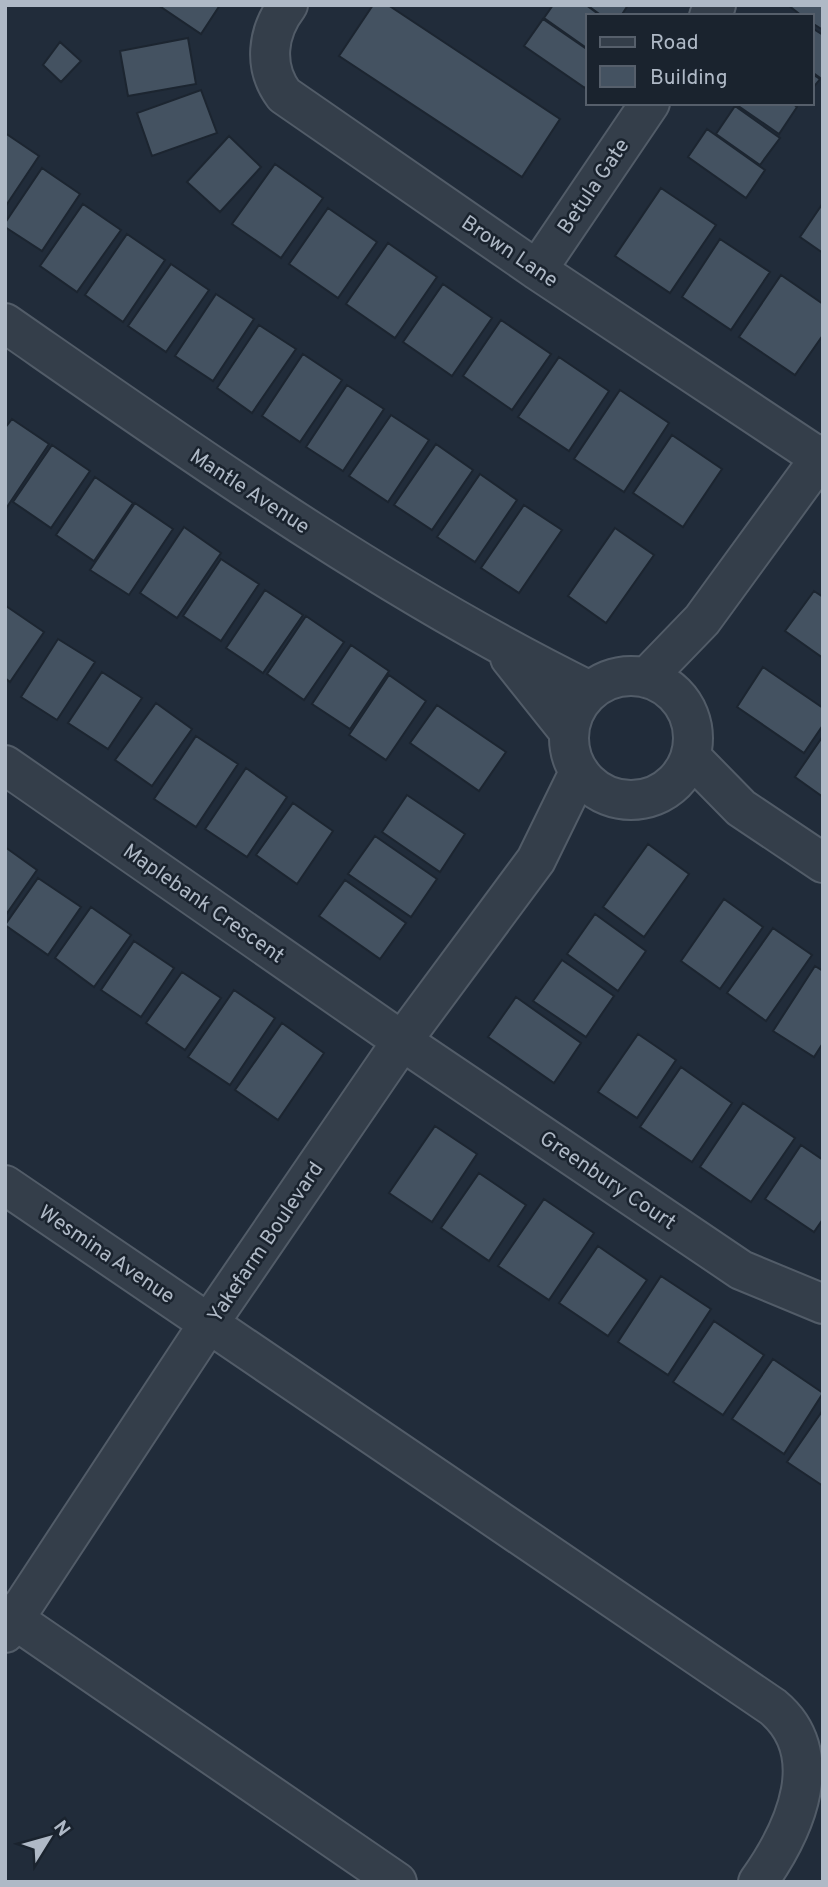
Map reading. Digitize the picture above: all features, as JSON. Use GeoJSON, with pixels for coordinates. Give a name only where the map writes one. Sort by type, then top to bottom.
{"type":"FeatureCollection","features":[{"type":"Feature","properties":{"kind":"street","name":"Brown Lane"},"geometry":{"type":"LineString","coordinates":[[288,5],[272,36],[271,48],[273,80],[284,95],[537,270],[821,456]]}},
{"type":"Feature","properties":{"kind":"street","name":"Betula Gate"},"geometry":{"type":"LineString","coordinates":[[537,270],[648,105]]}},
{"type":"Feature","properties":{"kind":"street","name":"Mantle Avenue"},"geometry":{"type":"LineString","coordinates":[[5,323],[254,497],[502,648],[590,691]]}},
{"type":"Feature","properties":{"kind":"street"},"geometry":{"type":"LineString","coordinates":[[660,686],[702,620],[821,456]]}},
{"type":"Feature","properties":{"kind":"street","name":"Mantle Avenue"},"geometry":{"type":"LineString","coordinates":[[502,648],[569,732]]}},
{"type":"Feature","properties":{"kind":"street"},"geometry":{"type":"LineString","coordinates":[[626,677],[660,686],[691,722],[691,757],[682,775],[667,789],[648,798],[628,800],[593,784],[571,753],[569,732],[580,703],[590,691],[607,681],[626,677]]}},
{"type":"Feature","properties":{"kind":"street"},"geometry":{"type":"LineString","coordinates":[[691,757],[741,808],[823,863]]}},
{"type":"Feature","properties":{"kind":"street","name":"Maplebank Crescent"},"geometry":{"type":"LineString","coordinates":[[5,765],[402,1041]]}},
{"type":"Feature","properties":{"kind":"street","name":"Yakefarm Boulevard"},"geometry":{"type":"LineString","coordinates":[[9,1622],[402,1041],[593,784]]}},
{"type":"Feature","properties":{"kind":"street"},"geometry":{"type":"LineString","coordinates":[[667,789],[741,808]]}},
{"type":"Feature","properties":{"kind":"street","name":"Greenbury Court"},"geometry":{"type":"LineString","coordinates":[[402,1041],[741,1270],[823,1304]]}},
{"type":"Feature","properties":{"kind":"street","name":"Wesmina Avenue"},"geometry":{"type":"LineString","coordinates":[[5,1185],[750,1692],[796,1719],[811,1740],[817,1764],[813,1793],[800,1822],[758,1882]]}},
{"type":"Feature","properties":{"kind":"street"},"geometry":{"type":"LineString","coordinates":[[9,1622],[397,1882]]}},
{"type":"Feature","properties":{"kind":"building"},"geometry":{"type":"Polygon","coordinates":[[[158,5],[220,5],[201,34],[158,5]]]}},
{"type":"Feature","properties":{"kind":"building"},"geometry":{"type":"Polygon","coordinates":[[[373,5],[388,5],[560,119],[522,177],[339,56],[373,5]]]}},
{"type":"Feature","properties":{"kind":"building"},"geometry":{"type":"Polygon","coordinates":[[[553,5],[586,5],[598,14],[586,14],[586,48],[544,18],[553,5]]]}},
{"type":"Feature","properties":{"kind":"building"},"geometry":{"type":"Polygon","coordinates":[[[587,5],[628,5],[622,14],[599,14],[587,5]]]}},
{"type":"Feature","properties":{"kind":"building"},"geometry":{"type":"Polygon","coordinates":[[[788,5],[823,5],[823,30],[814,24],[814,14],[799,14],[788,5]]]}},
{"type":"Feature","properties":{"kind":"building"},"geometry":{"type":"Polygon","coordinates":[[[543,19],[586,49],[585,88],[524,46],[543,19]]]}},
{"type":"Feature","properties":{"kind":"building"},"geometry":{"type":"Polygon","coordinates":[[[814,29],[823,35],[823,80],[814,73],[814,29]]]}},
{"type":"Feature","properties":{"kind":"building"},"geometry":{"type":"Polygon","coordinates":[[[188,38],[196,84],[128,96],[120,51],[188,38]]]}},
{"type":"Feature","properties":{"kind":"building"},"geometry":{"type":"Polygon","coordinates":[[[60,42],[81,61],[61,82],[43,65],[60,42]]]}},
{"type":"Feature","properties":{"kind":"building"},"geometry":{"type":"Polygon","coordinates":[[[814,75],[820,79],[814,86],[814,75]]]}},
{"type":"Feature","properties":{"kind":"building"},"geometry":{"type":"Polygon","coordinates":[[[201,90],[217,133],[152,156],[137,113],[201,90]]]}},
{"type":"Feature","properties":{"kind":"building"},"geometry":{"type":"Polygon","coordinates":[[[737,105],[794,105],[797,107],[779,134],[737,105]]]}},
{"type":"Feature","properties":{"kind":"building"},"geometry":{"type":"Polygon","coordinates":[[[735,106],[780,138],[760,165],[716,134],[735,106]]]}},
{"type":"Feature","properties":{"kind":"building"},"geometry":{"type":"Polygon","coordinates":[[[707,129],[765,170],[746,198],[688,157],[707,129]]]}},
{"type":"Feature","properties":{"kind":"building"},"geometry":{"type":"Polygon","coordinates":[[[5,133],[39,156],[5,207],[5,133]]]}},
{"type":"Feature","properties":{"kind":"building"},"geometry":{"type":"Polygon","coordinates":[[[229,136],[261,167],[220,212],[187,182],[229,136]]]}},
{"type":"Feature","properties":{"kind":"building"},"geometry":{"type":"Polygon","coordinates":[[[275,164],[323,198],[281,258],[232,224],[275,164]]]}},
{"type":"Feature","properties":{"kind":"building"},"geometry":{"type":"Polygon","coordinates":[[[42,168],[80,194],[42,251],[5,227],[5,223],[42,168]]]}},
{"type":"Feature","properties":{"kind":"building"},"geometry":{"type":"Polygon","coordinates":[[[661,188],[716,225],[670,293],[615,256],[661,188]]]}},
{"type":"Feature","properties":{"kind":"building"},"geometry":{"type":"Polygon","coordinates":[[[823,203],[823,253],[800,237],[823,203]]]}},
{"type":"Feature","properties":{"kind":"building"},"geometry":{"type":"Polygon","coordinates":[[[83,204],[121,230],[77,292],[40,266],[83,204]]]}},
{"type":"Feature","properties":{"kind":"building"},"geometry":{"type":"Polygon","coordinates":[[[328,208],[377,242],[338,298],[289,264],[328,208]]]}},
{"type":"Feature","properties":{"kind":"building"},"geometry":{"type":"Polygon","coordinates":[[[127,234],[165,260],[123,322],[85,295],[127,234]]]}},
{"type":"Feature","properties":{"kind":"building"},"geometry":{"type":"Polygon","coordinates":[[[720,239],[770,272],[731,330],[682,297],[720,239]]]}},
{"type":"Feature","properties":{"kind":"building"},"geometry":{"type":"Polygon","coordinates":[[[388,243],[437,277],[395,338],[346,304],[388,243]]]}},
{"type":"Feature","properties":{"kind":"building"},"geometry":{"type":"Polygon","coordinates":[[[171,264],[209,290],[166,352],[128,326],[171,264]]]}},
{"type":"Feature","properties":{"kind":"building"},"geometry":{"type":"Polygon","coordinates":[[[781,275],[823,304],[823,335],[795,375],[739,337],[781,275]]]}},
{"type":"Feature","properties":{"kind":"building"},"geometry":{"type":"Polygon","coordinates":[[[443,284],[492,318],[452,376],[403,342],[443,284]]]}},
{"type":"Feature","properties":{"kind":"building"},"geometry":{"type":"Polygon","coordinates":[[[216,294],[254,319],[213,381],[175,356],[216,294]]]}},
{"type":"Feature","properties":{"kind":"building"},"geometry":{"type":"Polygon","coordinates":[[[501,320],[551,354],[512,410],[463,376],[501,320]]]}},
{"type":"Feature","properties":{"kind":"building"},"geometry":{"type":"Polygon","coordinates":[[[259,325],[296,349],[252,413],[217,388],[259,325]]]}},
{"type":"Feature","properties":{"kind":"building"},"geometry":{"type":"Polygon","coordinates":[[[303,354],[342,380],[300,442],[262,416],[303,354]]]}},
{"type":"Feature","properties":{"kind":"building"},"geometry":{"type":"Polygon","coordinates":[[[559,357],[609,391],[569,451],[518,417],[559,357]]]}},
{"type":"Feature","properties":{"kind":"building"},"geometry":{"type":"Polygon","coordinates":[[[347,385],[384,409],[343,471],[306,447],[347,385]]]}},
{"type":"Feature","properties":{"kind":"building"},"geometry":{"type":"Polygon","coordinates":[[[620,390],[669,423],[624,492],[574,459],[620,390]]]}},
{"type":"Feature","properties":{"kind":"building"},"geometry":{"type":"Polygon","coordinates":[[[391,415],[429,440],[388,502],[349,476],[391,415]]]}},
{"type":"Feature","properties":{"kind":"building"},"geometry":{"type":"Polygon","coordinates":[[[12,419],[49,444],[5,510],[5,428],[12,419]]]}},
{"type":"Feature","properties":{"kind":"building"},"geometry":{"type":"Polygon","coordinates":[[[672,435],[722,469],[683,527],[633,493],[672,435]]]}},
{"type":"Feature","properties":{"kind":"building"},"geometry":{"type":"Polygon","coordinates":[[[436,444],[473,470],[432,530],[394,505],[436,444]]]}},
{"type":"Feature","properties":{"kind":"building"},"geometry":{"type":"Polygon","coordinates":[[[52,445],[90,471],[51,528],[13,502],[52,445]]]}},
{"type":"Feature","properties":{"kind":"building"},"geometry":{"type":"Polygon","coordinates":[[[480,474],[517,500],[475,562],[437,537],[480,474]]]}},
{"type":"Feature","properties":{"kind":"building"},"geometry":{"type":"Polygon","coordinates":[[[95,477],[133,503],[94,561],[56,535],[95,477]]]}},
{"type":"Feature","properties":{"kind":"building"},"geometry":{"type":"Polygon","coordinates":[[[135,503],[173,529],[129,595],[90,570],[135,503]]]}},
{"type":"Feature","properties":{"kind":"building"},"geometry":{"type":"Polygon","coordinates":[[[524,505],[562,530],[519,593],[481,568],[524,505]]]}},
{"type":"Feature","properties":{"kind":"building"},"geometry":{"type":"Polygon","coordinates":[[[184,527],[221,553],[177,618],[140,593],[184,527]]]}},
{"type":"Feature","properties":{"kind":"building"},"geometry":{"type":"Polygon","coordinates":[[[615,528],[654,555],[606,623],[568,596],[615,528]]]}},
{"type":"Feature","properties":{"kind":"building"},"geometry":{"type":"Polygon","coordinates":[[[221,559],[259,584],[221,641],[183,616],[221,559]]]}},
{"type":"Feature","properties":{"kind":"building"},"geometry":{"type":"Polygon","coordinates":[[[265,590],[303,615],[263,673],[226,648],[265,590]]]}},
{"type":"Feature","properties":{"kind":"building"},"geometry":{"type":"Polygon","coordinates":[[[814,591],[823,597],[823,658],[785,631],[814,591]]]}},
{"type":"Feature","properties":{"kind":"building"},"geometry":{"type":"Polygon","coordinates":[[[6,606],[44,632],[10,682],[5,678],[6,606]]]}},
{"type":"Feature","properties":{"kind":"building"},"geometry":{"type":"Polygon","coordinates":[[[306,616],[344,642],[304,700],[267,674],[306,616]]]}},
{"type":"Feature","properties":{"kind":"building"},"geometry":{"type":"Polygon","coordinates":[[[58,639],[95,662],[57,720],[21,697],[58,639]]]}},
{"type":"Feature","properties":{"kind":"building"},"geometry":{"type":"Polygon","coordinates":[[[351,645],[389,671],[350,729],[312,704],[351,645]]]}},
{"type":"Feature","properties":{"kind":"building"},"geometry":{"type":"Polygon","coordinates":[[[763,667],[823,708],[823,725],[804,753],[737,707],[763,667]]]}},
{"type":"Feature","properties":{"kind":"building"},"geometry":{"type":"Polygon","coordinates":[[[102,672],[142,698],[108,749],[68,723],[102,672]]]}},
{"type":"Feature","properties":{"kind":"building"},"geometry":{"type":"Polygon","coordinates":[[[389,675],[426,701],[386,760],[349,735],[389,675]]]}},
{"type":"Feature","properties":{"kind":"building"},"geometry":{"type":"Polygon","coordinates":[[[156,703],[192,729],[152,786],[115,760],[156,703]]]}},
{"type":"Feature","properties":{"kind":"building"},"geometry":{"type":"Polygon","coordinates":[[[437,705],[506,752],[479,791],[410,743],[437,705]]]}},
{"type":"Feature","properties":{"kind":"building"},"geometry":{"type":"Polygon","coordinates":[[[196,736],[238,764],[196,827],[154,799],[196,736]]]}},
{"type":"Feature","properties":{"kind":"building"},"geometry":{"type":"Polygon","coordinates":[[[823,736],[823,797],[795,777],[823,736]]]}},
{"type":"Feature","properties":{"kind":"building"},"geometry":{"type":"Polygon","coordinates":[[[246,768],[287,797],[247,857],[205,829],[246,768]]]}},
{"type":"Feature","properties":{"kind":"building"},"geometry":{"type":"Polygon","coordinates":[[[407,795],[465,834],[440,872],[382,832],[407,795]]]}},
{"type":"Feature","properties":{"kind":"building"},"geometry":{"type":"Polygon","coordinates":[[[293,803],[333,831],[297,884],[256,855],[293,803]]]}},
{"type":"Feature","properties":{"kind":"building"},"geometry":{"type":"Polygon","coordinates":[[[375,836],[437,879],[411,917],[348,874],[375,836]]]}},
{"type":"Feature","properties":{"kind":"building"},"geometry":{"type":"Polygon","coordinates":[[[648,844],[689,874],[644,937],[603,907],[648,844]]]}},
{"type":"Feature","properties":{"kind":"building"},"geometry":{"type":"Polygon","coordinates":[[[5,847],[37,870],[5,916],[5,847]]]}},
{"type":"Feature","properties":{"kind":"building"},"geometry":{"type":"Polygon","coordinates":[[[38,878],[81,907],[48,955],[5,925],[38,878]]]}},
{"type":"Feature","properties":{"kind":"building"},"geometry":{"type":"Polygon","coordinates":[[[345,880],[406,923],[380,959],[319,916],[345,880]]]}},
{"type":"Feature","properties":{"kind":"building"},"geometry":{"type":"Polygon","coordinates":[[[724,899],[763,927],[720,989],[681,961],[724,899]]]}},
{"type":"Feature","properties":{"kind":"building"},"geometry":{"type":"Polygon","coordinates":[[[91,907],[131,935],[94,987],[55,958],[91,907]]]}},
{"type":"Feature","properties":{"kind":"building"},"geometry":{"type":"Polygon","coordinates":[[[595,914],[646,951],[618,991],[567,954],[595,914]]]}},
{"type":"Feature","properties":{"kind":"building"},"geometry":{"type":"Polygon","coordinates":[[[773,928],[812,955],[766,1021],[727,993],[773,928]]]}},
{"type":"Feature","properties":{"kind":"building"},"geometry":{"type":"Polygon","coordinates":[[[134,941],[174,968],[141,1017],[101,990],[134,941]]]}},
{"type":"Feature","properties":{"kind":"building"},"geometry":{"type":"Polygon","coordinates":[[[562,960],[614,996],[586,1037],[533,1001],[562,960]]]}},
{"type":"Feature","properties":{"kind":"building"},"geometry":{"type":"Polygon","coordinates":[[[815,966],[823,971],[823,1043],[814,1057],[773,1031],[815,966]]]}},
{"type":"Feature","properties":{"kind":"building"},"geometry":{"type":"Polygon","coordinates":[[[182,972],[221,998],[185,1050],[146,1023],[182,972]]]}},
{"type":"Feature","properties":{"kind":"building"},"geometry":{"type":"Polygon","coordinates":[[[234,990],[275,1018],[230,1085],[188,1057],[234,990]]]}},
{"type":"Feature","properties":{"kind":"building"},"geometry":{"type":"Polygon","coordinates":[[[516,997],[581,1043],[554,1083],[488,1037],[516,997]]]}},
{"type":"Feature","properties":{"kind":"building"},"geometry":{"type":"Polygon","coordinates":[[[282,1023],[324,1053],[278,1120],[235,1090],[282,1023]]]}},
{"type":"Feature","properties":{"kind":"building"},"geometry":{"type":"Polygon","coordinates":[[[638,1034],[676,1060],[637,1118],[598,1092],[638,1034]]]}},
{"type":"Feature","properties":{"kind":"building"},"geometry":{"type":"Polygon","coordinates":[[[681,1067],[732,1103],[692,1162],[640,1127],[681,1067]]]}},
{"type":"Feature","properties":{"kind":"building"},"geometry":{"type":"Polygon","coordinates":[[[743,1103],[795,1138],[751,1202],[700,1167],[743,1103]]]}},
{"type":"Feature","properties":{"kind":"building"},"geometry":{"type":"Polygon","coordinates":[[[435,1126],[477,1154],[432,1222],[389,1193],[435,1126]]]}},
{"type":"Feature","properties":{"kind":"building"},"geometry":{"type":"Polygon","coordinates":[[[801,1145],[823,1160],[823,1219],[814,1232],[765,1199],[801,1145]]]}},
{"type":"Feature","properties":{"kind":"building"},"geometry":{"type":"Polygon","coordinates":[[[479,1173],[526,1205],[489,1261],[441,1228],[479,1173]]]}},
{"type":"Feature","properties":{"kind":"building"},"geometry":{"type":"Polygon","coordinates":[[[544,1199],[594,1233],[549,1300],[498,1266],[544,1199]]]}},
{"type":"Feature","properties":{"kind":"building"},"geometry":{"type":"Polygon","coordinates":[[[598,1246],[647,1280],[608,1336],[559,1303],[598,1246]]]}},
{"type":"Feature","properties":{"kind":"building"},"geometry":{"type":"Polygon","coordinates":[[[661,1276],[711,1309],[668,1375],[618,1342],[661,1276]]]}},
{"type":"Feature","properties":{"kind":"building"},"geometry":{"type":"Polygon","coordinates":[[[714,1321],[764,1355],[723,1415],[673,1382],[714,1321]]]}},
{"type":"Feature","properties":{"kind":"building"},"geometry":{"type":"Polygon","coordinates":[[[773,1359],[823,1393],[784,1454],[732,1419],[773,1359]]]}},
{"type":"Feature","properties":{"kind":"building"},"geometry":{"type":"Polygon","coordinates":[[[823,1410],[823,1486],[787,1462],[823,1410]]]}}]}
